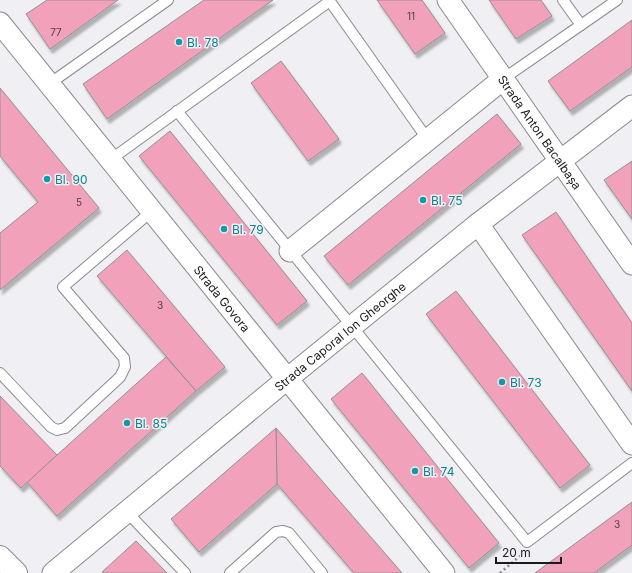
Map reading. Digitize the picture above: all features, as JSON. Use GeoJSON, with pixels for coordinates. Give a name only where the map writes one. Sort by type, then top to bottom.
{"type":"FeatureCollection","features":[{"type":"Feature","properties":{"kind":"main road"},"geometry":{"type":"LineString","coordinates":[[0,557],[16,573]]}},
{"type":"Feature","properties":{"kind":"street","name":"Strada Anton Bacalbașa"},"geometry":{"type":"LineString","coordinates":[[448,0],[632,264]]}},
{"type":"Feature","properties":{"kind":"street","name":"Strada Govora"},"geometry":{"type":"LineString","coordinates":[[0,23],[444,573]]}},
{"type":"Feature","properties":{"kind":"street"},"geometry":{"type":"LineString","coordinates":[[290,251],[504,79]]}},
{"type":"Feature","properties":{"kind":"street","name":"Strada Caporal Ion Gheorghe"},"geometry":{"type":"LineString","coordinates":[[53,573],[287,379],[478,224],[632,106]]}},
{"type":"Feature","properties":{"kind":"street"},"geometry":{"type":"LineString","coordinates":[[478,224],[632,444]]}},
{"type":"Feature","properties":{"kind":"lane"},"geometry":{"type":"LineString","coordinates":[[49,84],[168,0]]}},
{"type":"Feature","properties":{"kind":"lane"},"geometry":{"type":"LineString","coordinates":[[563,0],[581,25]]}},
{"type":"Feature","properties":{"kind":"lane"},"geometry":{"type":"LineString","coordinates":[[504,79],[617,0]]}},
{"type":"Feature","properties":{"kind":"lane"},"geometry":{"type":"LineString","coordinates":[[110,160],[329,1],[428,140]]}},
{"type":"Feature","properties":{"kind":"lane"},"geometry":{"type":"LineString","coordinates":[[177,111],[526,542],[632,463]]}},
{"type":"Feature","properties":{"kind":"lane"},"geometry":{"type":"LineString","coordinates":[[0,373],[51,427],[58,430],[65,428],[120,377],[125,367],[124,358],[63,287],[152,211]]}},
{"type":"Feature","properties":{"kind":"lane"},"geometry":{"type":"LineString","coordinates":[[126,512],[185,573]]}},
{"type":"Feature","properties":{"kind":"lane"},"geometry":{"type":"LineString","coordinates":[[230,573],[276,532],[283,530],[289,533],[322,573]]}},
{"type":"Feature","properties":{"kind":"path"},"geometry":{"type":"LineString","coordinates":[[500,573],[521,555],[526,542]]}},
{"type":"Feature","properties":{"kind":"building"},"geometry":{"type":"Polygon","coordinates":[[[47,0],[118,0],[50,49],[26,14],[47,0]]]}},
{"type":"Feature","properties":{"kind":"building","name":"Bl. 78"},"geometry":{"type":"Polygon","coordinates":[[[204,0],[273,0],[107,119],[83,84],[204,0]]]}},
{"type":"Feature","properties":{"kind":"building"},"geometry":{"type":"Polygon","coordinates":[[[377,0],[422,0],[445,33],[415,54],[377,0]]]}},
{"type":"Feature","properties":{"kind":"building"},"geometry":{"type":"Polygon","coordinates":[[[489,0],[541,0],[552,16],[516,39],[489,0]]]}},
{"type":"Feature","properties":{"kind":"building"},"geometry":{"type":"Polygon","coordinates":[[[632,20],[632,67],[570,111],[548,81],[632,20]]]}},
{"type":"Feature","properties":{"kind":"building"},"geometry":{"type":"Polygon","coordinates":[[[281,61],[339,139],[308,161],[251,83],[281,61]]]}},
{"type":"Feature","properties":{"kind":"building","name":"Bl. 90"},"geometry":{"type":"Polygon","coordinates":[[[0,88],[99,208],[0,290],[0,233],[38,202],[0,156],[0,88]]]}},
{"type":"Feature","properties":{"kind":"building","name":"Bl. 75"},"geometry":{"type":"Polygon","coordinates":[[[497,114],[521,144],[348,285],[324,256],[497,114]]]}},
{"type":"Feature","properties":{"kind":"building","name":"Bl. 79"},"geometry":{"type":"Polygon","coordinates":[[[170,131],[307,301],[277,325],[139,156],[170,131]]]}},
{"type":"Feature","properties":{"kind":"building"},"geometry":{"type":"Polygon","coordinates":[[[632,161],[632,219],[604,180],[632,161]]]}},
{"type":"Feature","properties":{"kind":"building"},"geometry":{"type":"Polygon","coordinates":[[[556,212],[632,323],[632,391],[522,235],[556,212]]]}},
{"type":"Feature","properties":{"kind":"building"},"geometry":{"type":"Polygon","coordinates":[[[127,250],[225,367],[196,391],[97,276],[127,250]]]}},
{"type":"Feature","properties":{"kind":"building","name":"Bl. 73"},"geometry":{"type":"Polygon","coordinates":[[[456,291],[590,465],[560,488],[426,314],[456,291]]]}},
{"type":"Feature","properties":{"kind":"building","name":"Bl. 85"},"geometry":{"type":"Polygon","coordinates":[[[166,357],[196,391],[57,516],[27,482],[166,357]]]}},
{"type":"Feature","properties":{"kind":"building","name":"Bl. 74"},"geometry":{"type":"Polygon","coordinates":[[[362,373],[499,543],[469,568],[331,399],[362,373]]]}},
{"type":"Feature","properties":{"kind":"building"},"geometry":{"type":"Polygon","coordinates":[[[0,396],[57,455],[21,488],[0,466],[0,396]]]}},
{"type":"Feature","properties":{"kind":"building"},"geometry":{"type":"Polygon","coordinates":[[[276,428],[402,573],[354,573],[277,484],[276,428]]]}},
{"type":"Feature","properties":{"kind":"building"},"geometry":{"type":"Polygon","coordinates":[[[276,428],[277,484],[199,552],[171,519],[276,428]]]}},
{"type":"Feature","properties":{"kind":"building"},"geometry":{"type":"Polygon","coordinates":[[[632,502],[632,545],[594,573],[535,573],[632,502]]]}},
{"type":"Feature","properties":{"kind":"building"},"geometry":{"type":"Polygon","coordinates":[[[136,541],[167,573],[102,572],[136,541]]]}},
{"type":"Feature","properties":{"kind":"place","name":"Bl. 78"},"geometry":{"type":"Point","coordinates":[179,42]}},
{"type":"Feature","properties":{"kind":"place","name":"Bl. 90"},"geometry":{"type":"Point","coordinates":[47,179]}},
{"type":"Feature","properties":{"kind":"place","name":"Bl. 75"},"geometry":{"type":"Point","coordinates":[423,200]}},
{"type":"Feature","properties":{"kind":"place","name":"Bl. 79"},"geometry":{"type":"Point","coordinates":[224,229]}},
{"type":"Feature","properties":{"kind":"place","name":"Bl. 73"},"geometry":{"type":"Point","coordinates":[502,382]}},
{"type":"Feature","properties":{"kind":"place","name":"Bl. 85"},"geometry":{"type":"Point","coordinates":[127,423]}},
{"type":"Feature","properties":{"kind":"place","name":"Bl. 74"},"geometry":{"type":"Point","coordinates":[415,471]}}]}
